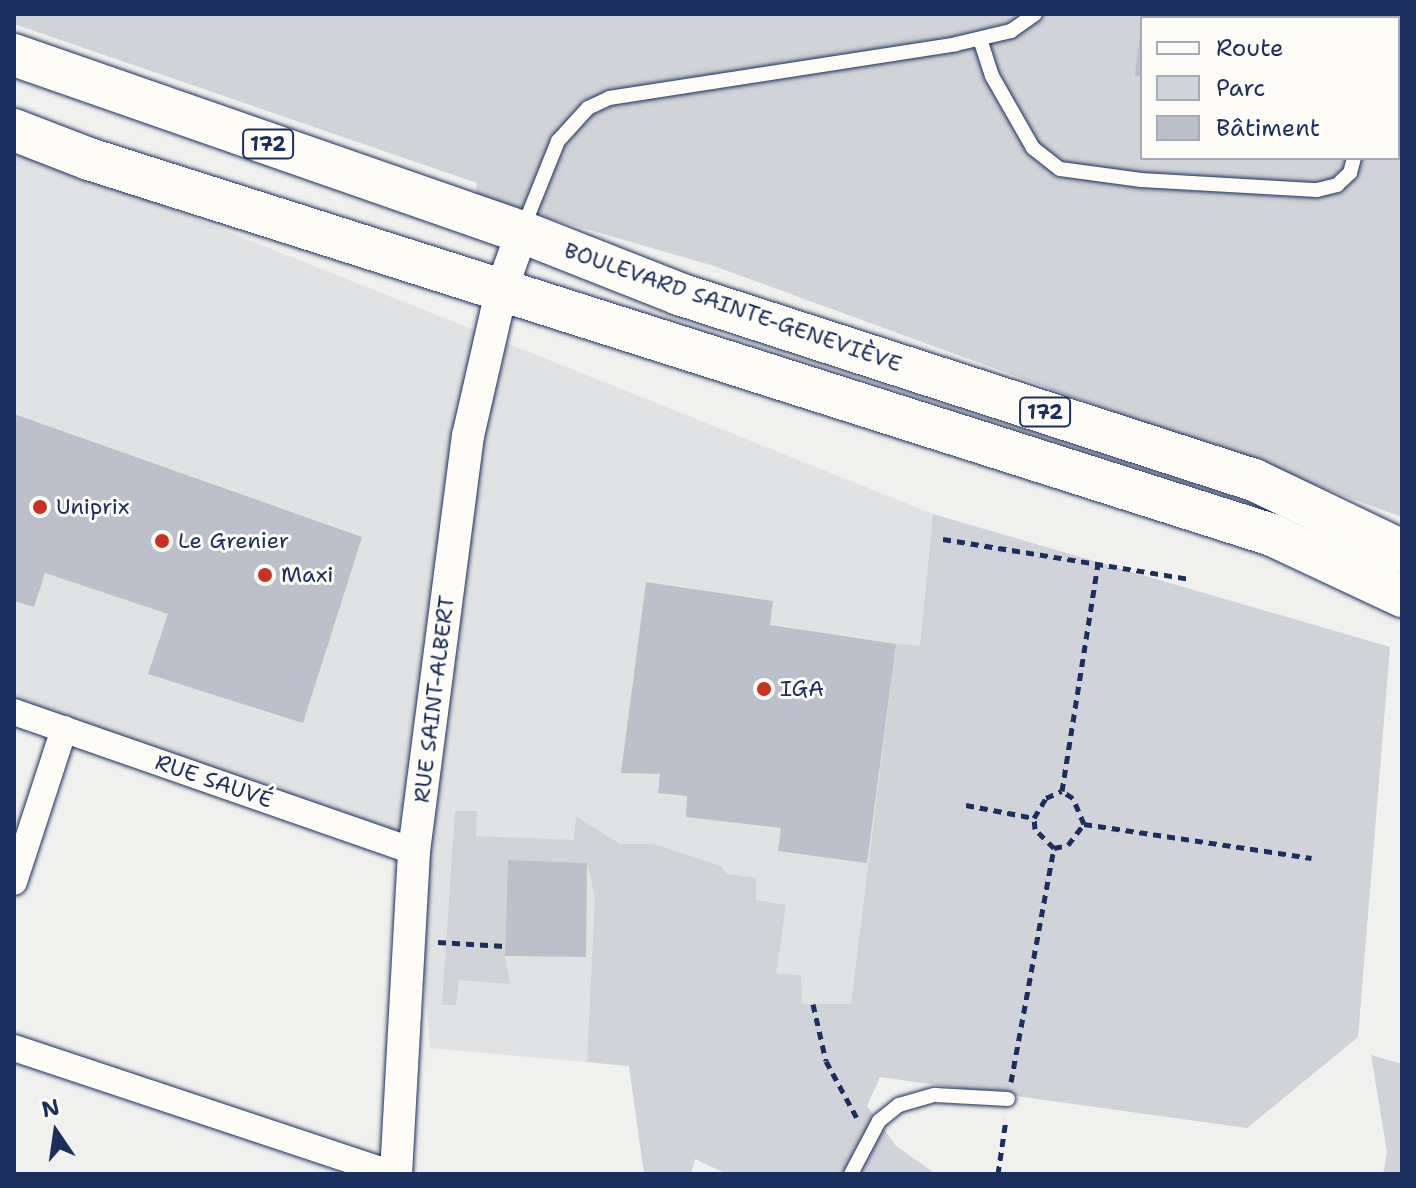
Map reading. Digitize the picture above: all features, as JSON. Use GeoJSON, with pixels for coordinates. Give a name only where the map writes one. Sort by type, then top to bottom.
{"type":"FeatureCollection","features":[{"type":"Feature","properties":{"kind":"main road","name":"BOULEVARD SAINTE-GENEVIÈVE"},"geometry":{"type":"LineString","coordinates":[[14,55],[522,232],[679,294],[1254,480],[1402,551]]}},
{"type":"Feature","properties":{"kind":"main road","name":"BOULEVARD SAINTE-GENEVIÈVE"},"geometry":{"type":"LineString","coordinates":[[14,130],[89,159],[1272,535],[1402,596]]}},
{"type":"Feature","properties":{"kind":"street","name":"RUE SAINT-ALBERT"},"geometry":{"type":"LineString","coordinates":[[394,1174],[414,851],[468,436],[502,288],[522,232]]}},
{"type":"Feature","properties":{"kind":"street","name":"RUE SAUVÉ"},"geometry":{"type":"LineString","coordinates":[[14,712],[414,851]]}},
{"type":"Feature","properties":{"kind":"street"},"geometry":{"type":"LineString","coordinates":[[14,882],[64,729]]}},
{"type":"Feature","properties":{"kind":"street"},"geometry":{"type":"LineString","coordinates":[[14,1048],[394,1174]]}},
{"type":"Feature","properties":{"kind":"lane"},"geometry":{"type":"LineString","coordinates":[[522,232],[558,141],[588,108],[609,98],[956,44],[1011,31],[1035,14]]}},
{"type":"Feature","properties":{"kind":"lane"},"geometry":{"type":"LineString","coordinates":[[980,39],[992,76],[1033,148],[1060,169],[1141,180],[1317,190],[1337,185],[1350,173],[1353,160]]}},
{"type":"Feature","properties":{"kind":"lane"},"geometry":{"type":"LineString","coordinates":[[851,1174],[879,1121],[899,1105],[935,1095],[1008,1099]]}},
{"type":"Feature","properties":{"kind":"path"},"geometry":{"type":"LineString","coordinates":[[943,539],[1191,579]]}},
{"type":"Feature","properties":{"kind":"path"},"geometry":{"type":"LineString","coordinates":[[1062,791],[1098,564]]}},
{"type":"Feature","properties":{"kind":"path"},"geometry":{"type":"LineString","coordinates":[[1054,848],[1035,829],[1034,818],[1046,798],[1062,791]]}},
{"type":"Feature","properties":{"kind":"path"},"geometry":{"type":"LineString","coordinates":[[1062,791],[1073,798],[1084,824]]}},
{"type":"Feature","properties":{"kind":"path"},"geometry":{"type":"LineString","coordinates":[[966,805],[1034,818]]}},
{"type":"Feature","properties":{"kind":"path"},"geometry":{"type":"LineString","coordinates":[[1054,848],[1068,845],[1084,824]]}},
{"type":"Feature","properties":{"kind":"path"},"geometry":{"type":"LineString","coordinates":[[1084,824],[1311,858]]}},
{"type":"Feature","properties":{"kind":"path"},"geometry":{"type":"LineString","coordinates":[[998,1174],[1008,1099],[1054,848]]}},
{"type":"Feature","properties":{"kind":"path"},"geometry":{"type":"LineString","coordinates":[[409,940],[505,946]]}},
{"type":"Feature","properties":{"kind":"path"},"geometry":{"type":"LineString","coordinates":[[813,1004],[826,1061],[857,1116],[863,1147]]}},
{"type":"Feature","properties":{"kind":"shaded area"},"geometry":{"type":"Polygon","coordinates":[[[14,146],[933,514],[880,1077],[716,1074],[430,1048],[414,847],[14,708],[14,146]]]}},
{"type":"Feature","properties":{"kind":"green space"},"geometry":{"type":"Polygon","coordinates":[[[14,14],[1402,14],[1402,517],[714,266],[475,197],[477,183],[14,24],[14,14]]]}},
{"type":"Feature","properties":{"kind":"green space"},"geometry":{"type":"Polygon","coordinates":[[[933,514],[1390,647],[1358,1037],[1247,1128],[880,1077],[867,1106],[896,1146],[936,1174],[727,1174],[695,1159],[691,1174],[644,1174],[629,1066],[587,1062],[595,897],[587,863],[508,860],[505,956],[510,984],[459,980],[456,1005],[442,1005],[455,811],[477,811],[476,836],[574,840],[576,816],[620,844],[653,844],[721,866],[727,874],[756,878],[756,900],[786,905],[776,974],[801,975],[802,1004],[851,1004],[896,644],[920,646],[933,514]]]}},
{"type":"Feature","properties":{"kind":"green space"},"geometry":{"type":"Polygon","coordinates":[[[1371,1055],[1402,1064],[1402,1174],[1383,1174],[1387,1152],[1371,1055]]]}},
{"type":"Feature","properties":{"kind":"building"},"geometry":{"type":"Polygon","coordinates":[[[1142,14],[1277,14],[1210,16],[1142,14]]]}},
{"type":"Feature","properties":{"kind":"building"},"geometry":{"type":"Polygon","coordinates":[[[1140,34],[1140,76],[1135,75],[1140,34]]]}},
{"type":"Feature","properties":{"kind":"building"},"geometry":{"type":"Polygon","coordinates":[[[14,414],[362,537],[303,723],[148,674],[168,614],[45,573],[34,607],[14,601],[14,414]]]}},
{"type":"Feature","properties":{"kind":"building"},"geometry":{"type":"Polygon","coordinates":[[[646,582],[773,601],[770,625],[896,644],[867,863],[778,851],[781,828],[686,817],[687,796],[658,793],[660,774],[621,773],[646,582]]]}},
{"type":"Feature","properties":{"kind":"building"},"geometry":{"type":"Polygon","coordinates":[[[508,860],[587,863],[586,957],[505,956],[508,860]]]}},
{"type":"Feature","properties":{"kind":"place","name":"Uniprix"},"geometry":{"type":"Point","coordinates":[40,507]}},
{"type":"Feature","properties":{"kind":"place","name":"Le Grenier"},"geometry":{"type":"Point","coordinates":[162,541]}},
{"type":"Feature","properties":{"kind":"place","name":"Maxi"},"geometry":{"type":"Point","coordinates":[265,575]}},
{"type":"Feature","properties":{"kind":"place","name":"IGA"},"geometry":{"type":"Point","coordinates":[764,689]}}]}
